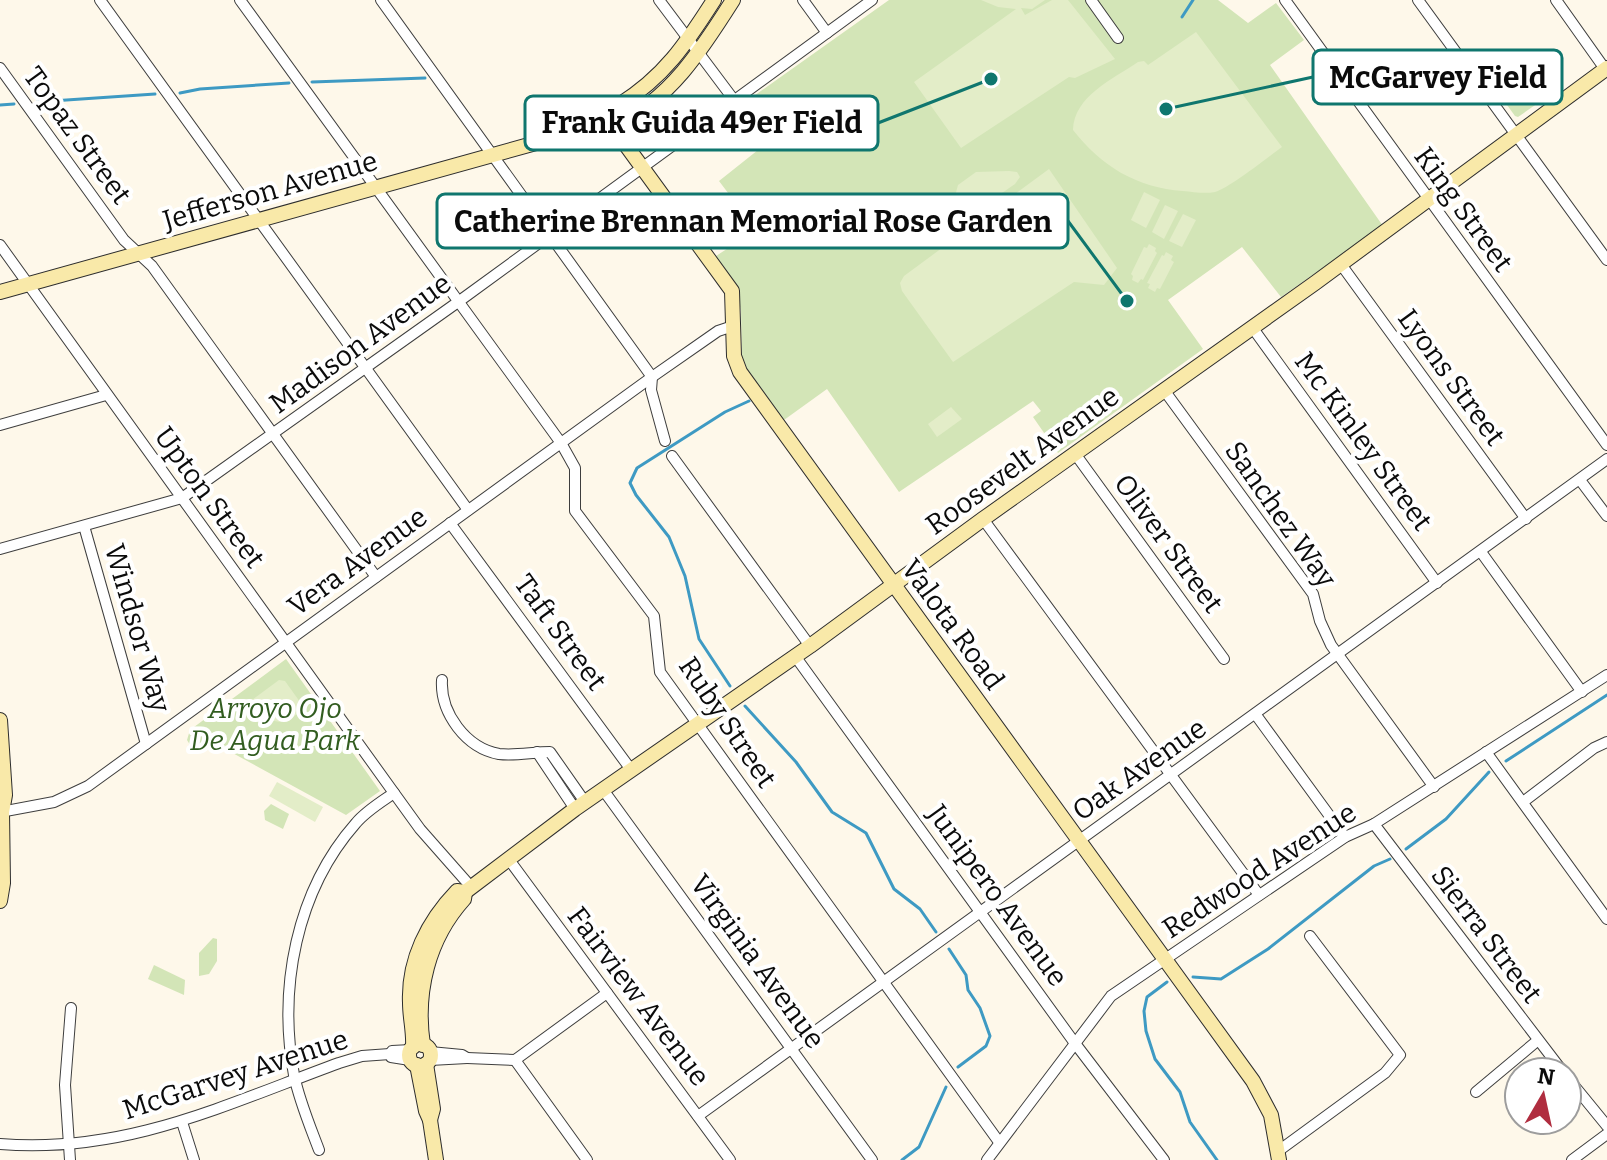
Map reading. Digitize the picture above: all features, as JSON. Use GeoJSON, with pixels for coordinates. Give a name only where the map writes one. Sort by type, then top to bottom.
{"type":"FeatureCollection","features":[{"type":"Feature","properties":{"kind":"street"},"geometry":{"type":"LineString","coordinates":[[100,0],[468,510]]}},
{"type":"Feature","properties":{"kind":"street","name":"Ruby Street"},"geometry":{"type":"LineString","coordinates":[[240,0],[561,443],[575,468],[575,511],[654,616],[660,672],[999,1142]]}},
{"type":"Feature","properties":{"kind":"street"},"geometry":{"type":"LineString","coordinates":[[381,0],[652,377],[651,390],[665,441]]}},
{"type":"Feature","properties":{"kind":"street"},"geometry":{"type":"LineString","coordinates":[[659,0],[734,100]]}},
{"type":"Feature","properties":{"kind":"street","name":"Jefferson Avenue"},"geometry":{"type":"LineString","coordinates":[[609,119],[666,69],[690,39],[714,0]]}},
{"type":"Feature","properties":{"kind":"street","name":"Jefferson Avenue"},"geometry":{"type":"LineString","coordinates":[[0,292],[554,138],[560,130],[641,109],[672,84],[699,52],[733,0]]}},
{"type":"Feature","properties":{"kind":"street"},"geometry":{"type":"LineString","coordinates":[[803,0],[827,33]]}},
{"type":"Feature","properties":{"kind":"street","name":"Madison Avenue"},"geometry":{"type":"LineString","coordinates":[[0,549],[182,498],[458,302],[872,0]]}},
{"type":"Feature","properties":{"kind":"street"},"geometry":{"type":"LineString","coordinates":[[1091,0],[1118,38]]}},
{"type":"Feature","properties":{"kind":"street","name":"King Street"},"geometry":{"type":"LineString","coordinates":[[1285,0],[1607,445]]}},
{"type":"Feature","properties":{"kind":"street"},"geometry":{"type":"LineString","coordinates":[[1418,0],[1607,260]]}},
{"type":"Feature","properties":{"kind":"street"},"geometry":{"type":"LineString","coordinates":[[1556,0],[1606,68]]}},
{"type":"Feature","properties":{"kind":"street","name":"Topaz Street"},"geometry":{"type":"LineString","coordinates":[[0,68],[124,240],[152,266],[376,577]]}},
{"type":"Feature","properties":{"kind":"street","name":"Roosevelt Avenue"},"geometry":{"type":"LineString","coordinates":[[436,1160],[426,1111],[420,1055],[420,1011],[432,945],[469,890],[580,806],[1076,455],[1606,68]]}},
{"type":"Feature","properties":{"kind":"street","name":"Valota Road"},"geometry":{"type":"LineString","coordinates":[[609,119],[732,291],[734,356],[740,372],[1077,842],[1253,1081],[1271,1115],[1278,1156]]}},
{"type":"Feature","properties":{"kind":"street","name":"Upton Street"},"geometry":{"type":"LineString","coordinates":[[0,245],[420,829],[469,890]]}},
{"type":"Feature","properties":{"kind":"street","name":"Lyons Street"},"geometry":{"type":"LineString","coordinates":[[1340,263],[1526,519]]}},
{"type":"Feature","properties":{"kind":"street","name":"Vera Avenue"},"geometry":{"type":"LineString","coordinates":[[1,811],[54,802],[88,786],[652,377],[718,331],[733,326]]}},
{"type":"Feature","properties":{"kind":"street","name":"Mc Kinley Street"},"geometry":{"type":"LineString","coordinates":[[1252,327],[1437,583]]}},
{"type":"Feature","properties":{"kind":"street","name":"Sanchez Way"},"geometry":{"type":"LineString","coordinates":[[1164,390],[1313,594],[1320,621],[1339,655],[1434,787]]}},
{"type":"Feature","properties":{"kind":"street"},"geometry":{"type":"LineString","coordinates":[[0,425],[106,395]]}},
{"type":"Feature","properties":{"kind":"street","name":"Oliver Street"},"geometry":{"type":"LineString","coordinates":[[1076,455],[1224,659]]}},
{"type":"Feature","properties":{"kind":"street"},"geometry":{"type":"LineString","coordinates":[[672,456],[810,646]]}},
{"type":"Feature","properties":{"kind":"street","name":"Oak Avenue"},"geometry":{"type":"LineString","coordinates":[[698,1116],[1607,459]]}},
{"type":"Feature","properties":{"kind":"street"},"geometry":{"type":"LineString","coordinates":[[1580,480],[1607,516]]}},
{"type":"Feature","properties":{"kind":"street"},"geometry":{"type":"LineString","coordinates":[[983,519],[1259,895]]}},
{"type":"Feature","properties":{"kind":"street","name":"Taft Street"},"geometry":{"type":"LineString","coordinates":[[450,523],[632,771]]}},
{"type":"Feature","properties":{"kind":"street","name":"Windsor Way"},"geometry":{"type":"LineString","coordinates":[[84,526],[146,744]]}},
{"type":"Feature","properties":{"kind":"street"},"geometry":{"type":"LineString","coordinates":[[1481,552],[1582,692]]}},
{"type":"Feature","properties":{"kind":"street","name":"Junipero Avenue"},"geometry":{"type":"LineString","coordinates":[[795,656],[1074,1042],[1164,1160]]}},
{"type":"Feature","properties":{"kind":"street","name":"Redwood Avenue"},"geometry":{"type":"LineString","coordinates":[[987,1160],[1111,996],[1345,837],[1374,824],[1434,787],[1607,675]]}},
{"type":"Feature","properties":{"kind":"street"},"geometry":{"type":"LineString","coordinates":[[442,680],[441,695],[445,706],[454,723],[469,740],[484,750],[500,754],[550,752],[580,806]]}},
{"type":"Feature","properties":{"kind":"street"},"geometry":{"type":"LineString","coordinates":[[1256,715],[1345,837]]}},
{"type":"Feature","properties":{"kind":"street"},"geometry":{"type":"LineString","coordinates":[[0,720],[5,795],[1,811],[3,883],[0,901]]}},
{"type":"Feature","properties":{"kind":"street"},"geometry":{"type":"LineString","coordinates":[[1523,802],[1594,748],[1607,742]]}},
{"type":"Feature","properties":{"kind":"street"},"geometry":{"type":"LineString","coordinates":[[1486,752],[1607,919]]}},
{"type":"Feature","properties":{"kind":"street","name":"Virginia Avenue"},"geometry":{"type":"LineString","coordinates":[[604,791],[872,1160]]}},
{"type":"Feature","properties":{"kind":"street"},"geometry":{"type":"LineString","coordinates":[[319,1150],[295,1079],[289,1002],[290,973],[301,918],[338,847],[357,821],[394,793]]}},
{"type":"Feature","properties":{"kind":"street","name":"Sierra Street"},"geometry":{"type":"LineString","coordinates":[[1374,824],[1550,1056]]}},
{"type":"Feature","properties":{"kind":"street","name":"Fairview Avenue"},"geometry":{"type":"LineString","coordinates":[[510,861],[730,1160]]}},
{"type":"Feature","properties":{"kind":"street"},"geometry":{"type":"LineString","coordinates":[[1278,1156],[1385,1073],[1400,1055],[1310,936]]}},
{"type":"Feature","properties":{"kind":"street"},"geometry":{"type":"LineString","coordinates":[[587,1160],[515,1060],[607,993]]}},
{"type":"Feature","properties":{"kind":"street"},"geometry":{"type":"LineString","coordinates":[[70,1160],[65,1085],[71,1008]]}},
{"type":"Feature","properties":{"kind":"street"},"geometry":{"type":"LineString","coordinates":[[1476,1092],[1537,1041]]}},
{"type":"Feature","properties":{"kind":"street","name":"McGarvey Avenue"},"geometry":{"type":"LineString","coordinates":[[0,1144],[68,1145],[130,1135],[182,1122],[362,1056],[390,1054],[392,1051],[515,1060]]}},
{"type":"Feature","properties":{"kind":"street"},"geometry":{"type":"LineString","coordinates":[[1583,1097],[1607,1126]]}},
{"type":"Feature","properties":{"kind":"street"},"geometry":{"type":"LineString","coordinates":[[182,1122],[194,1160]]}},
{"type":"Feature","properties":{"kind":"street"},"geometry":{"type":"LineString","coordinates":[[1572,1160],[1607,1134]]}},
{"type":"Feature","properties":{"kind":"green space"},"geometry":{"type":"Polygon","coordinates":[[[889,0],[1085,0],[1090,6],[1099,0],[1218,0],[1248,23],[1276,3],[1304,40],[1270,65],[1383,226],[1281,297],[1242,247],[1168,300],[1203,349],[1058,453],[1033,417],[1041,411],[1033,401],[899,492],[827,389],[784,420],[742,362],[741,311],[735,283],[716,256],[756,230],[719,181],[758,150],[730,113],[889,0]]]}},
{"type":"Feature","properties":{"kind":"green space"},"geometry":{"type":"Polygon","coordinates":[[[981,0],[1045,0],[1032,9],[1021,8],[1025,15],[1052,0],[1068,0],[1115,59],[1075,78],[1069,77],[961,148],[914,82],[1016,9],[998,7],[981,0]]]}},
{"type":"Feature","properties":{"kind":"green space"},"geometry":{"type":"Polygon","coordinates":[[[1196,32],[1282,147],[1229,185],[1211,193],[1166,189],[1135,180],[1108,164],[1073,130],[1080,107],[1096,90],[1138,62],[1144,61],[1148,65],[1196,32]]]}},
{"type":"Feature","properties":{"kind":"green space"},"geometry":{"type":"Polygon","coordinates":[[[1494,70],[1551,94],[1518,117],[1515,116],[1486,76],[1494,70]]]}},
{"type":"Feature","properties":{"kind":"green space"},"geometry":{"type":"Polygon","coordinates":[[[1049,169],[1117,268],[1104,285],[1074,282],[953,362],[902,291],[900,283],[904,276],[1049,169]]]}},
{"type":"Feature","properties":{"kind":"green space"},"geometry":{"type":"Polygon","coordinates":[[[976,172],[1017,172],[1020,177],[1015,184],[957,224],[951,223],[950,215],[958,185],[976,172]]]}},
{"type":"Feature","properties":{"kind":"green space"},"geometry":{"type":"Polygon","coordinates":[[[1144,192],[1160,200],[1146,228],[1131,220],[1144,192]]]}},
{"type":"Feature","properties":{"kind":"green space"},"geometry":{"type":"Polygon","coordinates":[[[1165,205],[1178,211],[1164,239],[1152,232],[1165,205]]]}},
{"type":"Feature","properties":{"kind":"green space"},"geometry":{"type":"Polygon","coordinates":[[[1183,214],[1196,220],[1182,247],[1169,241],[1183,214]]]}},
{"type":"Feature","properties":{"kind":"green space"},"geometry":{"type":"Polygon","coordinates":[[[1149,244],[1156,248],[1157,253],[1143,280],[1138,283],[1132,280],[1131,274],[1144,247],[1147,248],[1149,244]]]}},
{"type":"Feature","properties":{"kind":"green space"},"geometry":{"type":"Polygon","coordinates":[[[1166,252],[1173,256],[1171,260],[1174,262],[1160,289],[1157,288],[1155,292],[1148,288],[1150,284],[1147,283],[1166,252]]]}},
{"type":"Feature","properties":{"kind":"green space"},"geometry":{"type":"Polygon","coordinates":[[[951,407],[962,419],[937,437],[928,424],[951,407]]]}},
{"type":"Feature","properties":{"kind":"green space","name":"Arroyo Ojo De Agua Park"},"geometry":{"type":"Polygon","coordinates":[[[286,659],[380,791],[346,815],[207,739],[192,748],[187,740],[190,730],[286,659]]]}},
{"type":"Feature","properties":{"kind":"green space"},"geometry":{"type":"Polygon","coordinates":[[[279,680],[285,681],[305,709],[288,719],[276,721],[265,715],[252,700],[279,680]]]}},
{"type":"Feature","properties":{"kind":"green space"},"geometry":{"type":"Polygon","coordinates":[[[277,782],[323,807],[315,822],[269,796],[277,782]]]}},
{"type":"Feature","properties":{"kind":"green space"},"geometry":{"type":"Polygon","coordinates":[[[271,804],[289,814],[283,829],[265,820],[264,811],[271,804]]]}},
{"type":"Feature","properties":{"kind":"green space"},"geometry":{"type":"Polygon","coordinates":[[[213,938],[217,939],[217,961],[209,974],[199,976],[199,953],[213,938]]]}},
{"type":"Feature","properties":{"kind":"green space"},"geometry":{"type":"Polygon","coordinates":[[[154,965],[185,980],[184,995],[148,979],[154,965]]]}},
{"type":"Feature","properties":{"kind":"waterway"},"geometry":{"type":"LineString","coordinates":[[1182,17],[1193,0]]}},
{"type":"Feature","properties":{"kind":"waterway"},"geometry":{"type":"LineString","coordinates":[[312,82],[425,78]]}},
{"type":"Feature","properties":{"kind":"waterway"},"geometry":{"type":"LineString","coordinates":[[180,93],[289,83]]}},
{"type":"Feature","properties":{"kind":"waterway"},"geometry":{"type":"LineString","coordinates":[[37,102],[155,94]]}},
{"type":"Feature","properties":{"kind":"waterway"},"geometry":{"type":"LineString","coordinates":[[0,105],[14,104]]}},
{"type":"Feature","properties":{"kind":"waterway"},"geometry":{"type":"LineString","coordinates":[[730,686],[699,639],[685,576],[669,537],[630,483],[637,468],[725,412],[749,401]]}},
{"type":"Feature","properties":{"kind":"waterway"},"geometry":{"type":"LineString","coordinates":[[1506,761],[1607,695]]}},
{"type":"Feature","properties":{"kind":"waterway"},"geometry":{"type":"LineString","coordinates":[[745,706],[796,762],[832,812],[866,833],[894,889],[920,909],[936,932]]}},
{"type":"Feature","properties":{"kind":"waterway"},"geometry":{"type":"LineString","coordinates":[[1406,849],[1446,819],[1489,772]]}},
{"type":"Feature","properties":{"kind":"waterway"},"geometry":{"type":"LineString","coordinates":[[1193,977],[1221,979],[1268,949],[1374,866],[1390,859]]}},
{"type":"Feature","properties":{"kind":"waterway"},"geometry":{"type":"LineString","coordinates":[[949,949],[966,975],[968,990],[980,1008],[990,1036],[986,1046],[958,1067]]}},
{"type":"Feature","properties":{"kind":"waterway"},"geometry":{"type":"LineString","coordinates":[[1167,982],[1147,997],[1144,1011],[1146,1031],[1155,1059],[1180,1092],[1190,1122],[1217,1160]]}},
{"type":"Feature","properties":{"kind":"waterway"},"geometry":{"type":"LineString","coordinates":[[902,1160],[919,1147],[946,1087]]}},
{"type":"Feature","properties":{"kind":"place","name":"Frank Guida 49er Field"},"geometry":{"type":"Point","coordinates":[991,79]}},
{"type":"Feature","properties":{"kind":"place","name":"McGarvey Field"},"geometry":{"type":"Point","coordinates":[1166,109]}},
{"type":"Feature","properties":{"kind":"place","name":"Catherine Brennan Memorial Rose Garden"},"geometry":{"type":"Point","coordinates":[1127,301]}}]}
